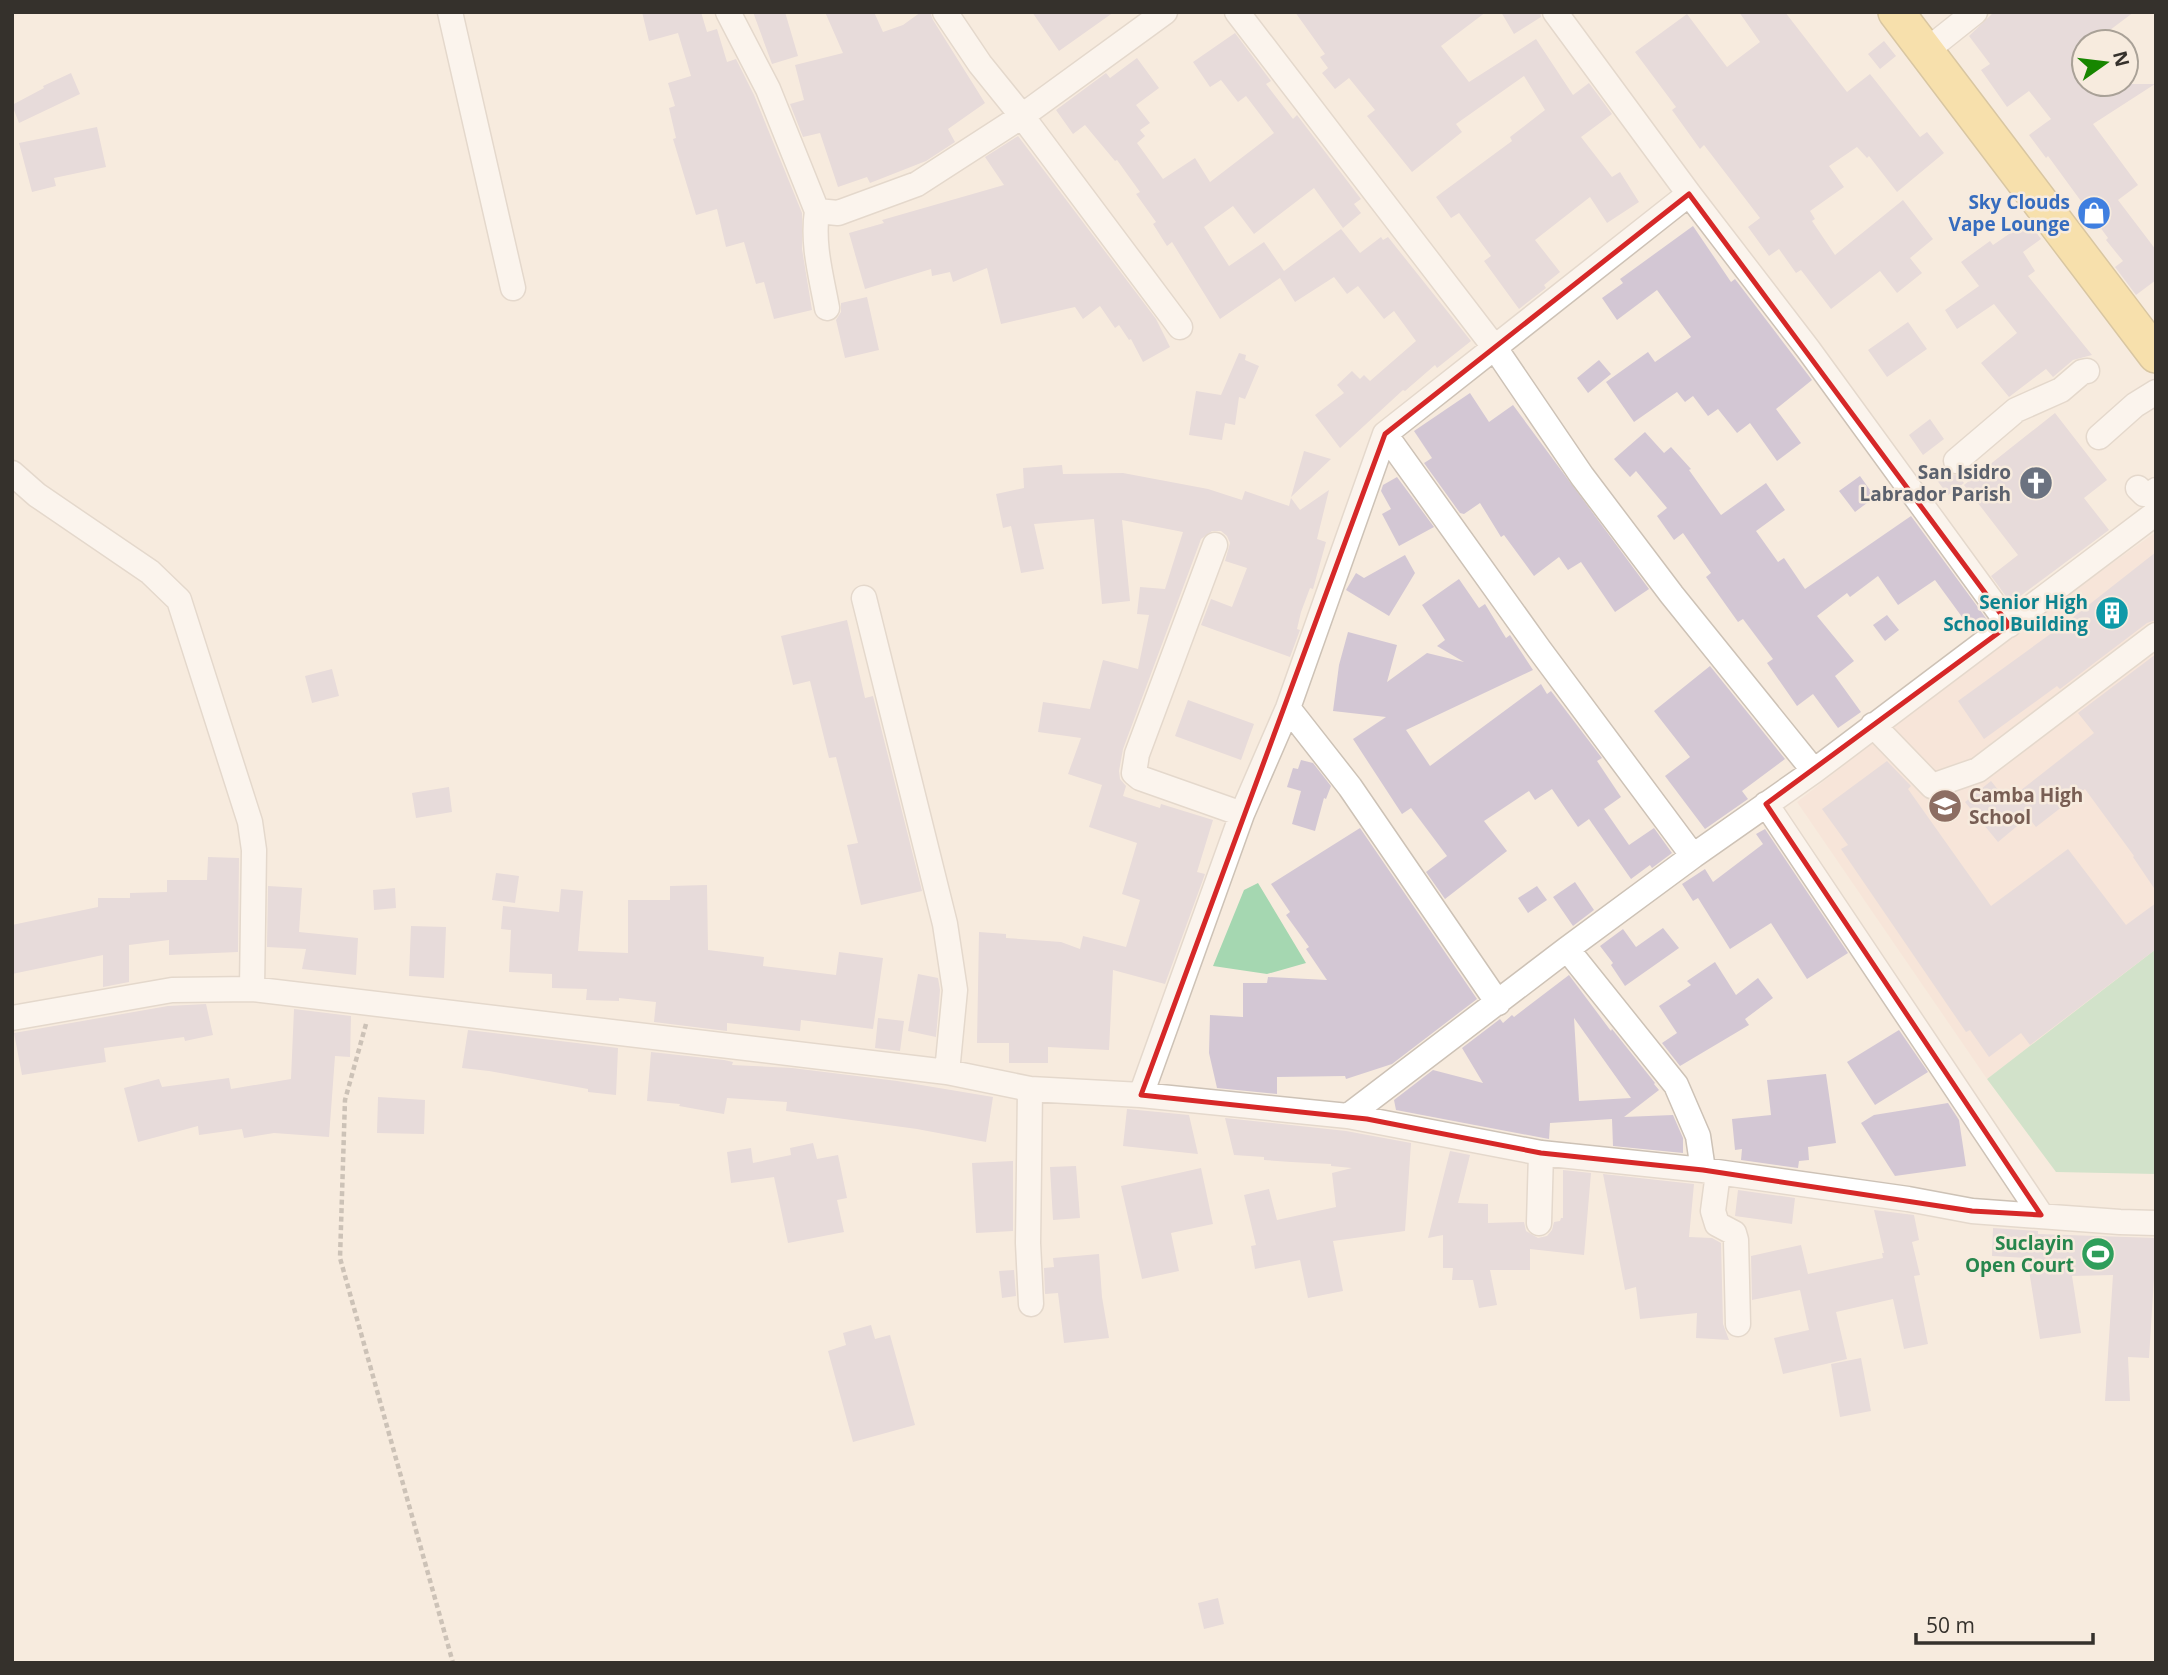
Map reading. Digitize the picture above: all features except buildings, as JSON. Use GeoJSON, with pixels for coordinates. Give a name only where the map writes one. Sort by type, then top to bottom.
{"type":"FeatureCollection","features":[{"type":"Feature","properties":{"kind":"highway"},"geometry":{"type":"LineString","coordinates":[[1896,12],[2153,345]]}},
{"type":"Feature","properties":{"kind":"street"},"geometry":{"type":"LineString","coordinates":[[450,12],[513,288]]}},
{"type":"Feature","properties":{"kind":"street"},"geometry":{"type":"LineString","coordinates":[[728,12],[743,36],[768,89],[817,211],[814,229],[816,250],[827,308]]}},
{"type":"Feature","properties":{"kind":"street"},"geometry":{"type":"LineString","coordinates":[[945,12],[980,64],[1180,327]]}},
{"type":"Feature","properties":{"kind":"street"},"geometry":{"type":"LineString","coordinates":[[817,211],[838,213],[917,184],[1022,116],[1166,12]]}},
{"type":"Feature","properties":{"kind":"street"},"geometry":{"type":"LineString","coordinates":[[1237,12],[1494,348],[1582,476],[1672,595],[1814,771]]}},
{"type":"Feature","properties":{"kind":"street"},"geometry":{"type":"LineString","coordinates":[[1555,12],[1689,194],[1808,349],[2009,625]]}},
{"type":"Feature","properties":{"kind":"street"},"geometry":{"type":"LineString","coordinates":[[1926,51],[1975,12]]}},
{"type":"Feature","properties":{"kind":"street"},"geometry":{"type":"LineString","coordinates":[[1141,1095],[1242,814],[1288,708],[1385,434],[1689,194]]}},
{"type":"Feature","properties":{"kind":"street"},"geometry":{"type":"LineString","coordinates":[[1956,461],[2016,410],[2061,390],[2082,372],[2087,371]]}},
{"type":"Feature","properties":{"kind":"street"},"geometry":{"type":"LineString","coordinates":[[2099,437],[2135,405],[2156,391]]}},
{"type":"Feature","properties":{"kind":"street"},"geometry":{"type":"LineString","coordinates":[[1385,434],[1539,649],[1693,856]]}},
{"type":"Feature","properties":{"kind":"street"},"geometry":{"type":"LineString","coordinates":[[12,473],[37,495],[150,572],[179,600],[250,822],[254,850],[252,989]]}},
{"type":"Feature","properties":{"kind":"street"},"geometry":{"type":"LineString","coordinates":[[1348,1116],[1567,949],[1814,771],[2156,513]]}},
{"type":"Feature","properties":{"kind":"street"},"geometry":{"type":"LineString","coordinates":[[1214,545],[1137,754],[1134,773],[1140,778],[1242,814]]}},
{"type":"Feature","properties":{"kind":"street"},"geometry":{"type":"LineString","coordinates":[[864,598],[946,924],[955,990],[947,1072]]}},
{"type":"Feature","properties":{"kind":"street"},"geometry":{"type":"LineString","coordinates":[[1873,725],[1932,786],[1948,782],[1979,771],[2156,635]]}},
{"type":"Feature","properties":{"kind":"street"},"geometry":{"type":"LineString","coordinates":[[1288,708],[1350,787],[1498,1003]]}},
{"type":"Feature","properties":{"kind":"street"},"geometry":{"type":"LineString","coordinates":[[1766,804],[2041,1215]]}},
{"type":"Feature","properties":{"kind":"street"},"geometry":{"type":"LineString","coordinates":[[1567,949],[1676,1084],[1711,1172],[1713,1211],[1717,1224],[1734,1233],[1736,1240],[1738,1324]]}},
{"type":"Feature","properties":{"kind":"street"},"geometry":{"type":"LineString","coordinates":[[12,1018],[172,990],[252,989],[947,1072],[1030,1089],[1141,1095],[1348,1116],[1541,1153],[1711,1172],[1908,1199],[1972,1211],[2156,1223]]}},
{"type":"Feature","properties":{"kind":"street"},"geometry":{"type":"LineString","coordinates":[[1030,1089],[1028,1243],[1031,1304]]}},
{"type":"Feature","properties":{"kind":"street"},"geometry":{"type":"LineString","coordinates":[[1539,1223],[1541,1153]]}},
{"type":"Feature","properties":{"kind":"path"},"geometry":{"type":"LineString","coordinates":[[372,1002],[345,1100],[340,1258],[453,1663]]}},
{"type":"Feature","properties":{"kind":"highlighted area"},"geometry":{"type":"Polygon","coordinates":[[[1689,194],[2009,625],[1766,804],[2041,1215],[1972,1211],[1703,1170],[1541,1153],[1367,1119],[1141,1095],[1385,434],[1689,194]]]}},
{"type":"Feature","properties":{"kind":"shaded area","name":"Camba High School"},"geometry":{"type":"Polygon","coordinates":[[[2156,532],[2156,949],[1987,1079],[1797,802],[2009,636],[2156,532]]]}},
{"type":"Feature","properties":{"kind":"green space"},"geometry":{"type":"Polygon","coordinates":[[[1258,883],[1306,963],[1267,974],[1213,966],[1244,890],[1258,883]]]}},
{"type":"Feature","properties":{"kind":"green space"},"geometry":{"type":"Polygon","coordinates":[[[2156,949],[2156,1174],[2056,1172],[1987,1079],[2156,949]]]}},
{"type":"Feature","properties":{"kind":"place","name":"Sky Clouds Vape Lounge"},"geometry":{"type":"Point","coordinates":[2094,213]}},
{"type":"Feature","properties":{"kind":"place","name":"San Isidro Labrador Parish"},"geometry":{"type":"Point","coordinates":[2036,483]}},
{"type":"Feature","properties":{"kind":"place","name":"Senior High School Building"},"geometry":{"type":"Point","coordinates":[2112,613]}},
{"type":"Feature","properties":{"kind":"place","name":"Camba High School"},"geometry":{"type":"Point","coordinates":[1945,806]}},
{"type":"Feature","properties":{"kind":"place","name":"Suclayin Open Court"},"geometry":{"type":"Point","coordinates":[2098,1254]}}]}
